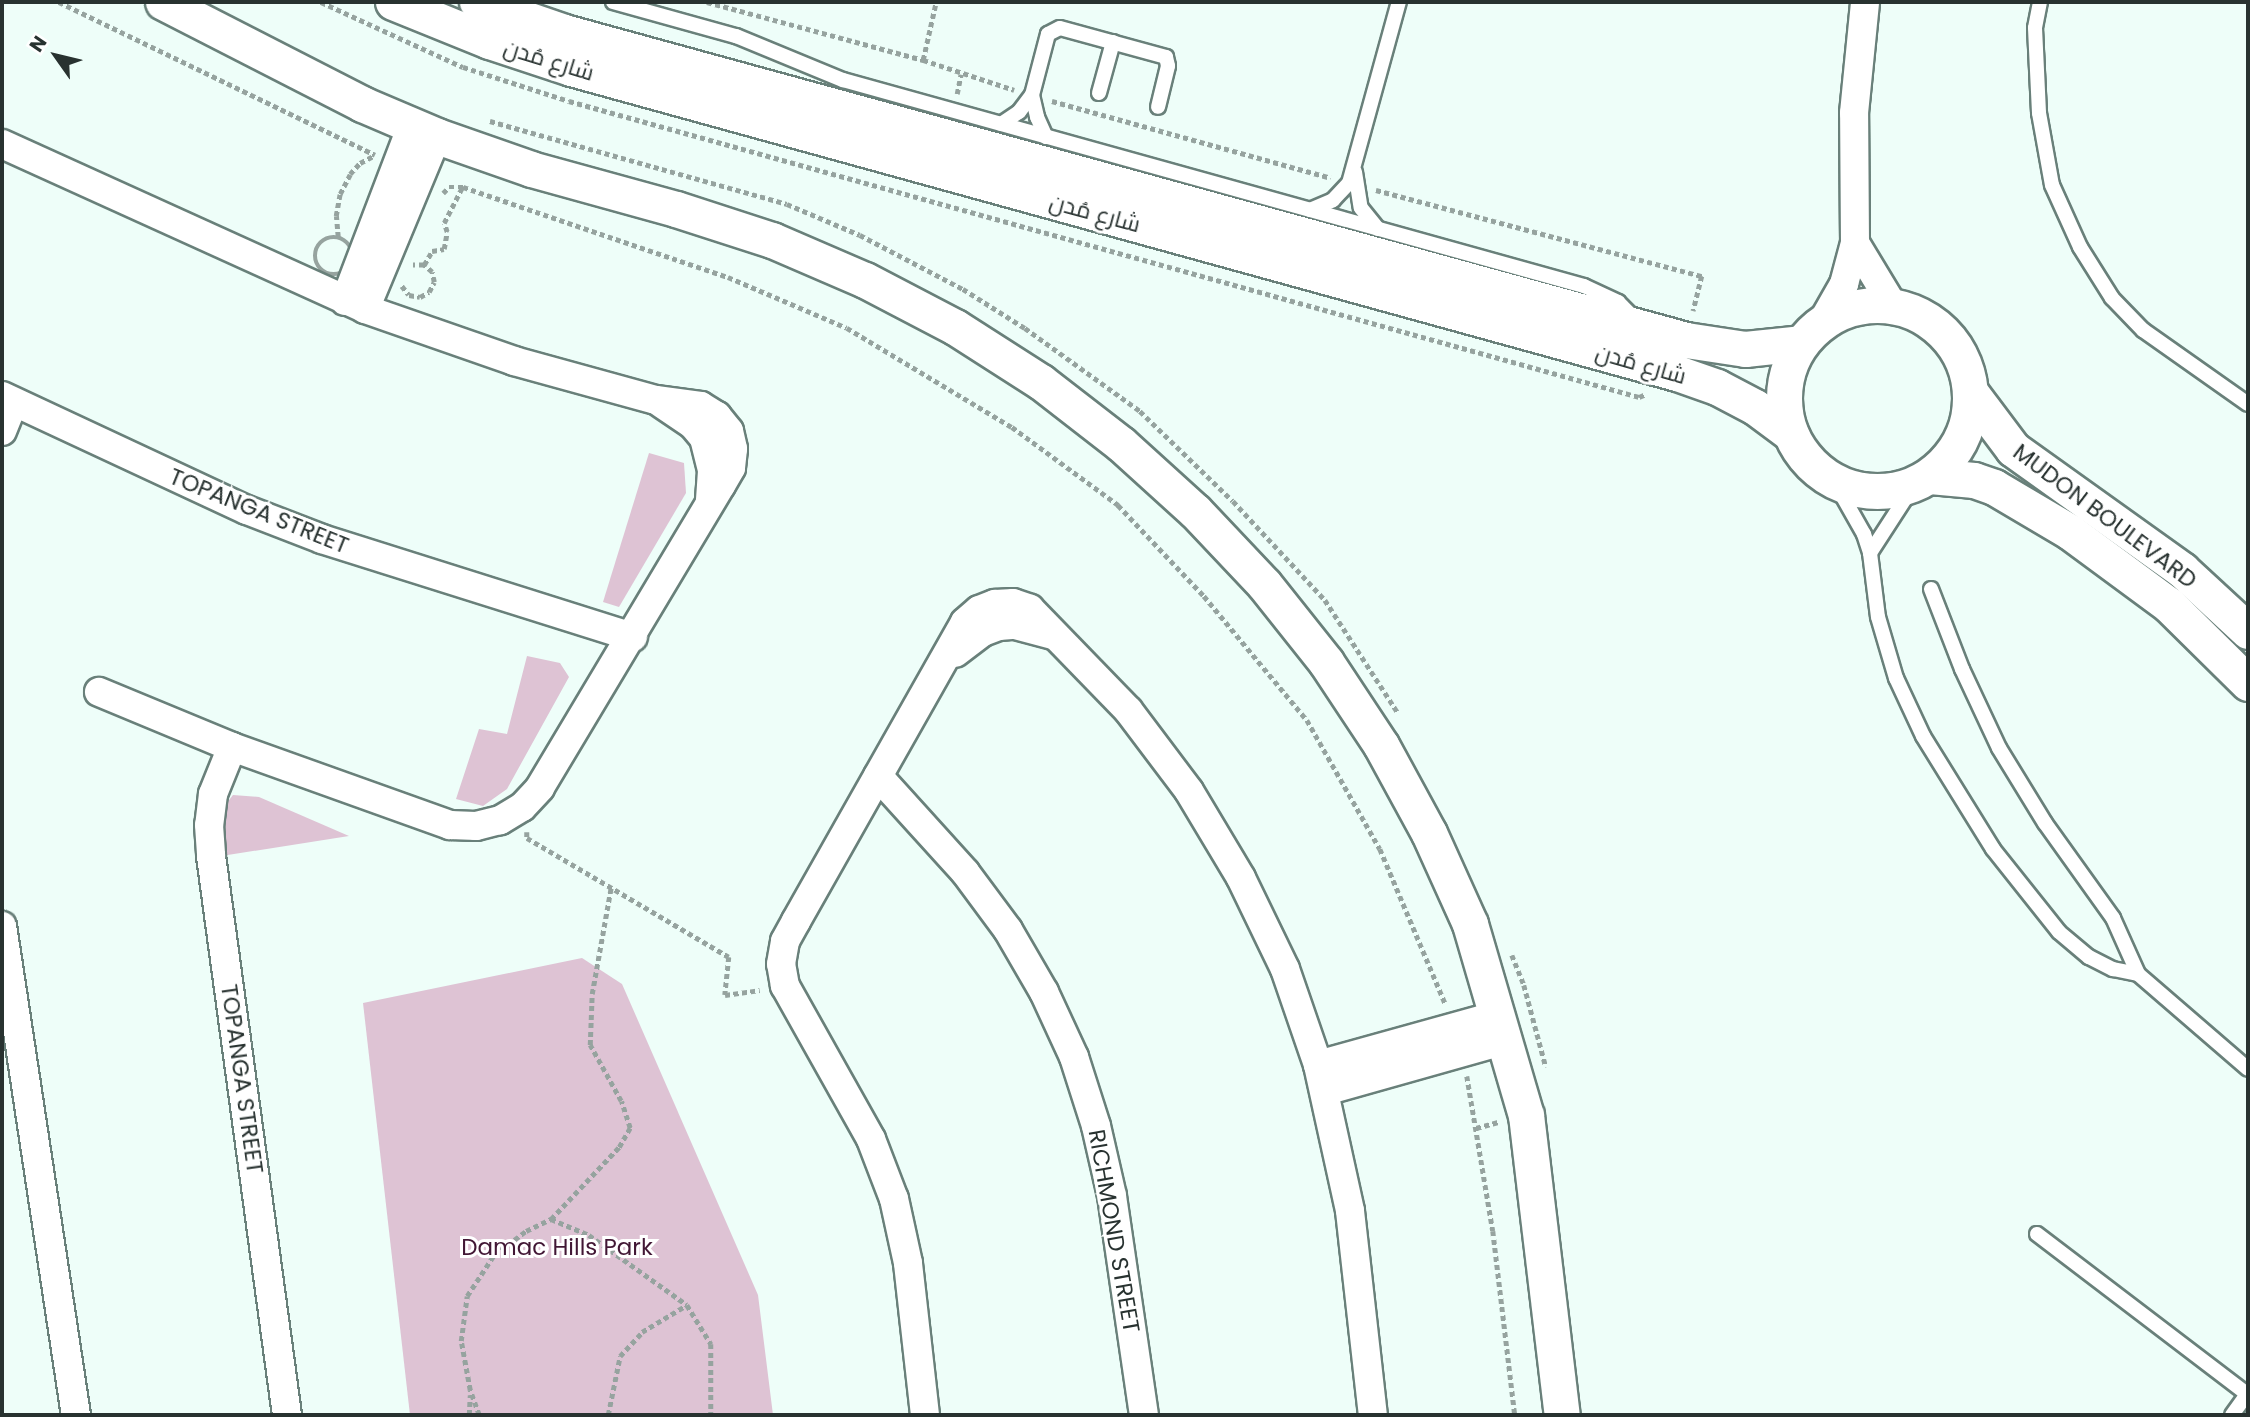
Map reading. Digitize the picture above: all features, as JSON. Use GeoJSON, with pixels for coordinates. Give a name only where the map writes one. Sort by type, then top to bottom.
{"type":"FeatureCollection","features":[{"type":"Feature","properties":{"kind":"street"},"geometry":{"type":"LineString","coordinates":[[163,2],[362,104],[425,131],[531,169],[676,209],[772,240],[865,280],[955,327],[1041,382],[1121,444],[1195,511],[1264,584],[1347,693],[1381,745],[1429,833],[1470,924],[1526,1115],[1562,1415]]}},
{"type":"Feature","properties":{"kind":"street","name":"شارع مُدن"},"geometry":{"type":"LineString","coordinates":[[393,2],[489,41],[571,68],[1677,373],[1717,387],[1755,407],[1790,433]]}},
{"type":"Feature","properties":{"kind":"street","name":"شارع مُدن"},"geometry":{"type":"LineString","coordinates":[[477,2],[564,32],[949,135],[1645,330],[1706,345],[1745,349],[1812,332]]}},
{"type":"Feature","properties":{"kind":"street"},"geometry":{"type":"LineString","coordinates":[[1812,332],[1856,306],[1892,304],[1923,314],[1948,334],[1965,361],[1972,393],[1967,425],[1953,453],[1922,480],[1887,491],[1860,490],[1834,481],[1808,461],[1790,433],[1783,402],[1787,371],[1812,332],[1844,284],[1854,243],[1854,113],[1865,2]]}},
{"type":"Feature","properties":{"kind":"street"},"geometry":{"type":"LineString","coordinates":[[355,305],[396,172],[425,131]]}},
{"type":"Feature","properties":{"kind":"street"},"geometry":{"type":"LineString","coordinates":[[2,144],[355,305],[514,361],[656,400],[693,425],[704,438],[712,471],[710,502],[633,637],[540,788],[522,807],[500,820],[476,826],[450,825],[232,747],[99,692]]}},
{"type":"Feature","properties":{"kind":"street"},"geometry":{"type":"LineString","coordinates":[[1854,243],[1892,304]]}},
{"type":"Feature","properties":{"kind":"street","name":"MUDON BOULEVARD"},"geometry":{"type":"LineString","coordinates":[[1972,393],[2013,449],[2182,570],[2248,631]]}},
{"type":"Feature","properties":{"kind":"street","name":"TOPANGA STREET"},"geometry":{"type":"LineString","coordinates":[[2,431],[8,399],[285,525],[633,637]]}},
{"type":"Feature","properties":{"kind":"street","name":"MUDON BOULEVARD"},"geometry":{"type":"LineString","coordinates":[[1922,480],[1974,480],[1994,487],[2070,532],[2169,605],[2248,683]]}},
{"type":"Feature","properties":{"kind":"street"},"geometry":{"type":"LineString","coordinates":[[925,1415],[908,1263],[894,1199],[871,1139],[785,986],[781,964],[785,942],[965,622],[979,610],[995,604],[1013,604],[1030,609],[1128,710],[1196,802],[1241,878],[1279,958],[1321,1078],[1350,1211],[1373,1415]]}},
{"type":"Feature","properties":{"kind":"street","name":"TOPANGA STREET"},"geometry":{"type":"LineString","coordinates":[[232,747],[214,794],[209,825],[211,856],[287,1415]]}},
{"type":"Feature","properties":{"kind":"street","name":"RICHMOND STREET"},"geometry":{"type":"LineString","coordinates":[[878,776],[965,872],[1008,930],[1044,992],[1074,1057],[1096,1126],[1112,1196],[1144,1415]]}},
{"type":"Feature","properties":{"kind":"street"},"geometry":{"type":"LineString","coordinates":[[2,926],[76,1415]]}},
{"type":"Feature","properties":{"kind":"street"},"geometry":{"type":"LineString","coordinates":[[1321,1078],[1502,1027]]}},
{"type":"Feature","properties":{"kind":"lane"},"geometry":{"type":"LineString","coordinates":[[613,2],[748,40],[843,80],[1602,292],[1618,302],[1645,330]]}},
{"type":"Feature","properties":{"kind":"lane"},"geometry":{"type":"LineString","coordinates":[[1310,210],[1342,193],[1355,167],[1399,2]]}},
{"type":"Feature","properties":{"kind":"lane"},"geometry":{"type":"LineString","coordinates":[[2040,2],[2035,28],[2039,113],[2052,185],[2080,247],[2112,298],[2143,330],[2248,404]]}},
{"type":"Feature","properties":{"kind":"lane"},"geometry":{"type":"LineString","coordinates":[[1002,124],[1019,112],[1032,95],[1048,34],[1060,28],[1166,57],[1168,66],[1158,107]]}},
{"type":"Feature","properties":{"kind":"lane"},"geometry":{"type":"LineString","coordinates":[[1099,93],[1112,42]]}},
{"type":"Feature","properties":{"kind":"lane"},"geometry":{"type":"LineString","coordinates":[[1032,95],[1037,117],[1046,137]]}},
{"type":"Feature","properties":{"kind":"lane"},"geometry":{"type":"LineString","coordinates":[[1355,167],[1357,196],[1361,208],[1378,229]]}},
{"type":"Feature","properties":{"kind":"lane"},"geometry":{"type":"LineString","coordinates":[[1870,553],[1922,480]]}},
{"type":"Feature","properties":{"kind":"lane"},"geometry":{"type":"LineString","coordinates":[[1834,481],[1856,515],[1870,553],[1878,617],[1896,678],[1956,792],[2026,894],[2059,932],[2089,957],[2113,969],[2138,974]]}},
{"type":"Feature","properties":{"kind":"lane"},"geometry":{"type":"LineString","coordinates":[[1931,589],[1962,669],[1999,748],[2045,823],[2113,918],[2138,974],[2248,1069]]}},
{"type":"Feature","properties":{"kind":"lane"},"geometry":{"type":"LineString","coordinates":[[2037,1234],[2248,1394],[2232,1415]]}},
{"type":"Feature","properties":{"kind":"path"},"geometry":{"type":"LineString","coordinates":[[59,2],[396,172]]}},
{"type":"Feature","properties":{"kind":"path"},"geometry":{"type":"LineString","coordinates":[[923,60],[936,2]]}},
{"type":"Feature","properties":{"kind":"path"},"geometry":{"type":"LineString","coordinates":[[478,117],[787,204],[871,241],[963,289],[1025,328],[1140,411],[1233,501],[1325,600],[1400,716]]}},
{"type":"Feature","properties":{"kind":"path"},"geometry":{"type":"LineString","coordinates":[[338,237],[335,216],[340,194],[360,163],[449,187]]}},
{"type":"Feature","properties":{"kind":"path"},"geometry":{"type":"LineString","coordinates":[[424,265],[432,251],[444,249],[447,232],[444,223],[463,187]]}},
{"type":"Feature","properties":{"kind":"path"},"geometry":{"type":"LineString","coordinates":[[413,265],[424,265],[432,272],[434,282],[429,292],[420,297],[409,295],[402,286],[403,273],[413,265]]}},
{"type":"Feature","properties":{"kind":"path"},"geometry":{"type":"LineString","coordinates":[[528,827],[527,838],[729,957],[725,995],[785,986]]}},
{"type":"Feature","properties":{"kind":"path"},"geometry":{"type":"LineString","coordinates":[[479,1415],[470,1390],[461,1340],[467,1296],[494,1255],[526,1231],[551,1219],[619,1147],[630,1128],[621,1101],[590,1045],[592,994],[611,887]]}},
{"type":"Feature","properties":{"kind":"path"},"geometry":{"type":"LineString","coordinates":[[1509,946],[1524,985],[1549,1079]]}},
{"type":"Feature","properties":{"kind":"path"},"geometry":{"type":"LineString","coordinates":[[551,1219],[589,1235],[687,1306],[711,1344],[711,1415]]}},
{"type":"Feature","properties":{"kind":"path"},"geometry":{"type":"LineString","coordinates":[[608,1415],[620,1356],[642,1332],[687,1306]]}},
{"type":"Feature","properties":{"kind":"path"},"geometry":{"type":"LineString","coordinates":[[469,1415],[470,1390]]}},
{"type":"Feature","properties":{"kind":"green space"},"geometry":{"type":"Polygon","coordinates":[[[649,453],[684,463],[686,493],[619,607],[603,602],[649,453]]]}},
{"type":"Feature","properties":{"kind":"green space"},"geometry":{"type":"Polygon","coordinates":[[[527,656],[560,663],[569,677],[507,789],[483,806],[456,799],[479,729],[507,734],[527,656]]]}},
{"type":"Feature","properties":{"kind":"green space"},"geometry":{"type":"Polygon","coordinates":[[[233,795],[259,797],[349,836],[215,857],[215,818],[233,795]]]}},
{"type":"Feature","properties":{"kind":"green space","name":"Damac Hills Park"},"geometry":{"type":"Polygon","coordinates":[[[582,958],[622,984],[758,1295],[773,1415],[410,1415],[363,1003],[582,958]]]}}]}
